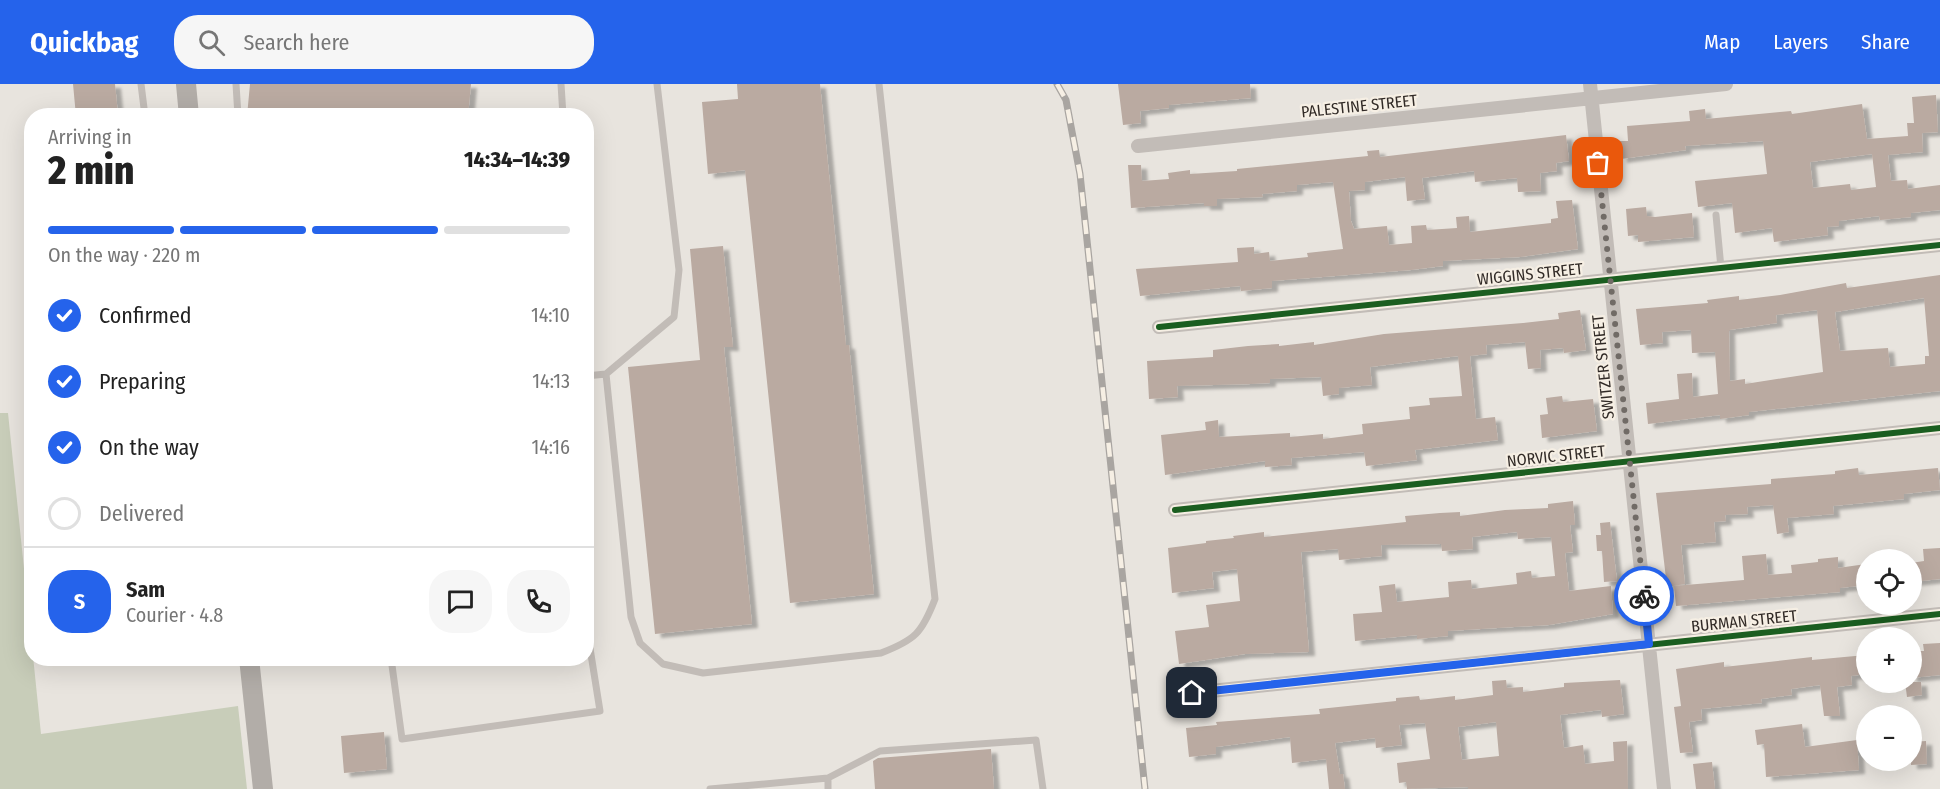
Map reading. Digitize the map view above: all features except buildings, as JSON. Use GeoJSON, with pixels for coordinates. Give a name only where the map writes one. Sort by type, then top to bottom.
{"type":"FeatureCollection","features":[{"type":"Feature","properties":{"kind":"main road"},"geometry":{"type":"LineString","coordinates":[[186,84],[188,108]]}},
{"type":"Feature","properties":{"kind":"main road"},"geometry":{"type":"LineString","coordinates":[[250,666],[263,789]]}},
{"type":"Feature","properties":{"kind":"street","name":"PALESTINE STREET"},"geometry":{"type":"LineString","coordinates":[[1138,146],[1591,91],[1726,84]]}},
{"type":"Feature","properties":{"kind":"street","name":"SWITZER STREET"},"geometry":{"type":"LineString","coordinates":[[1591,91],[1664,789]]}},
{"type":"Feature","properties":{"kind":"street","name":"WIGGINS STREET"},"geometry":{"type":"LineString","coordinates":[[1159,327],[1940,245]]}},
{"type":"Feature","properties":{"kind":"street","name":"NORVIC STREET"},"geometry":{"type":"LineString","coordinates":[[1175,510],[1940,428]]}},
{"type":"Feature","properties":{"kind":"street","name":"BURMAN STREET"},"geometry":{"type":"LineString","coordinates":[[1192,693],[1940,614]]}},
{"type":"Feature","properties":{"kind":"lane"},"geometry":{"type":"LineString","coordinates":[[141,84],[144,108]]}},
{"type":"Feature","properties":{"kind":"lane"},"geometry":{"type":"LineString","coordinates":[[236,84],[238,108]]}},
{"type":"Feature","properties":{"kind":"lane"},"geometry":{"type":"LineString","coordinates":[[561,84],[562,108]]}},
{"type":"Feature","properties":{"kind":"lane"},"geometry":{"type":"LineString","coordinates":[[594,375],[606,374],[674,317],[679,270],[657,84]]}},
{"type":"Feature","properties":{"kind":"lane"},"geometry":{"type":"LineString","coordinates":[[606,374],[631,617],[640,643],[663,664],[703,673],[881,653],[904,644],[925,626],[936,599],[879,84]]}},
{"type":"Feature","properties":{"kind":"lane"},"geometry":{"type":"LineString","coordinates":[[1716,214],[1721,268]]}},
{"type":"Feature","properties":{"kind":"lane"},"geometry":{"type":"LineString","coordinates":[[392,666],[402,739],[600,711],[593,666]]}},
{"type":"Feature","properties":{"kind":"lane"},"geometry":{"type":"LineString","coordinates":[[710,789],[828,778],[880,751],[1036,740],[1042,789]]}},
{"type":"Feature","properties":{"kind":"lane"},"geometry":{"type":"LineString","coordinates":[[828,778],[828,789]]}},
{"type":"Feature","properties":{"kind":"green space"},"geometry":{"type":"Polygon","coordinates":[[[0,413],[8,413],[24,569],[24,666],[34,666],[41,734],[238,706],[247,789],[0,789],[0,413]]]}},
{"type":"Feature","properties":{"kind":"railway"},"geometry":{"type":"LineString","coordinates":[[1057,84],[1066,100],[1080,174],[1145,789]]}},
{"type":"Feature","properties":{"kind":"cycle path"},"geometry":{"type":"LineString","coordinates":[[1159,327],[1940,245]]}},
{"type":"Feature","properties":{"kind":"cycle path"},"geometry":{"type":"LineString","coordinates":[[1175,510],[1940,428]]}},
{"type":"Feature","properties":{"kind":"cycle path"},"geometry":{"type":"LineString","coordinates":[[1192,693],[1940,614]]}},
{"type":"Feature","properties":{"kind":"way so far"},"geometry":{"type":"LineString","coordinates":[[1598,163],[1644,596]]}},
{"type":"Feature","properties":{"kind":"route"},"geometry":{"type":"LineString","coordinates":[[1192,693],[1649,644],[1644,596]]}}]}
